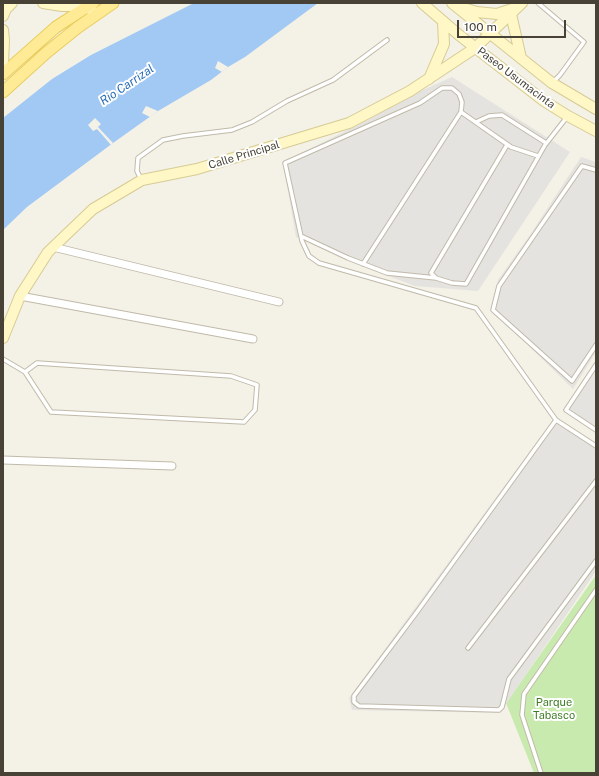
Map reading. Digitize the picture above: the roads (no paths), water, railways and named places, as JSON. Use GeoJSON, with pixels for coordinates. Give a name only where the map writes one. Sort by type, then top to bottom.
{"type":"FeatureCollection","features":[{"type":"Feature","properties":{"kind":"main road"},"geometry":{"type":"LineString","coordinates":[[3,16],[6,9],[12,3]]}},
{"type":"Feature","properties":{"kind":"main road"},"geometry":{"type":"LineString","coordinates":[[43,3],[91,8]]}},
{"type":"Feature","properties":{"kind":"main road"},"geometry":{"type":"LineString","coordinates":[[3,74],[56,27],[91,8],[113,3]]}},
{"type":"Feature","properties":{"kind":"main road","name":"Paseo Usumacinta"},"geometry":{"type":"LineString","coordinates":[[422,3],[475,48],[544,101],[596,131]]}},
{"type":"Feature","properties":{"kind":"main road"},"geometry":{"type":"LineString","coordinates":[[454,5],[477,12],[497,14],[517,8],[521,58]]}},
{"type":"Feature","properties":{"kind":"main road","name":"Paseo Usumacinta"},"geometry":{"type":"LineString","coordinates":[[454,5],[552,82],[596,109]]}},
{"type":"Feature","properties":{"kind":"main road"},"geometry":{"type":"LineString","coordinates":[[5,85],[46,53],[91,8]]}},
{"type":"Feature","properties":{"kind":"main road","name":"Calle Principal"},"geometry":{"type":"LineString","coordinates":[[3,338],[20,296],[48,252],[93,209],[142,180],[197,169],[349,123],[410,92],[475,48],[517,8]]}},
{"type":"Feature","properties":{"kind":"main road"},"geometry":{"type":"LineString","coordinates":[[429,79],[444,44],[443,22]]}},
{"type":"Feature","properties":{"kind":"main road"},"geometry":{"type":"LineString","coordinates":[[3,30],[3,64]]}},
{"type":"Feature","properties":{"kind":"street"},"geometry":{"type":"LineString","coordinates":[[53,247],[279,302]]}},
{"type":"Feature","properties":{"kind":"street"},"geometry":{"type":"LineString","coordinates":[[20,296],[253,339]]}},
{"type":"Feature","properties":{"kind":"street"},"geometry":{"type":"LineString","coordinates":[[3,460],[172,466]]}},
{"type":"Feature","properties":{"kind":"lane"},"geometry":{"type":"LineString","coordinates":[[538,3],[584,42],[560,75],[552,82]]}},
{"type":"Feature","properties":{"kind":"lane"},"geometry":{"type":"LineString","coordinates":[[142,180],[137,171],[138,158],[163,140],[232,130],[252,122],[287,101],[333,80],[387,40]]}},
{"type":"Feature","properties":{"kind":"lane"},"geometry":{"type":"LineString","coordinates":[[363,264],[461,112],[462,102],[459,94],[452,88],[442,88],[420,103],[285,163],[301,236],[309,256],[319,263],[476,308],[556,420],[596,446]]}},
{"type":"Feature","properties":{"kind":"lane"},"geometry":{"type":"LineString","coordinates":[[461,112],[507,145],[538,156]]}},
{"type":"Feature","properties":{"kind":"lane"},"geometry":{"type":"LineString","coordinates":[[476,122],[489,116],[502,115],[546,143]]}},
{"type":"Feature","properties":{"kind":"lane"},"geometry":{"type":"LineString","coordinates":[[301,236],[387,274],[436,278],[452,283],[466,284],[538,156],[546,143],[568,116]]}},
{"type":"Feature","properties":{"kind":"lane"},"geometry":{"type":"LineString","coordinates":[[436,278],[431,272],[507,145]]}},
{"type":"Feature","properties":{"kind":"lane"},"geometry":{"type":"LineString","coordinates":[[596,170],[582,166],[499,286],[492,310],[572,381],[594,351],[596,345]]}},
{"type":"Feature","properties":{"kind":"lane"},"geometry":{"type":"LineString","coordinates":[[3,358],[25,372],[51,412],[244,422],[255,410],[257,385],[231,376],[37,363],[25,372]]}},
{"type":"Feature","properties":{"kind":"lane"},"geometry":{"type":"LineString","coordinates":[[596,365],[566,410],[596,430]]}},
{"type":"Feature","properties":{"kind":"lane"},"geometry":{"type":"LineString","coordinates":[[556,420],[418,612],[354,696],[354,702],[359,706],[499,710],[502,707],[509,679],[596,560]]}},
{"type":"Feature","properties":{"kind":"lane"},"geometry":{"type":"LineString","coordinates":[[468,648],[596,481]]}},
{"type":"Feature","properties":{"kind":"lane"},"geometry":{"type":"LineString","coordinates":[[541,773],[522,715],[524,694],[596,590]]}},
{"type":"Feature","properties":{"kind":"water","name":"Rio Carrizal"},"geometry":{"type":"Polygon","coordinates":[[[194,3],[318,3],[245,57],[228,67],[211,80],[158,111],[113,143],[27,207],[3,230],[3,118],[52,79],[91,55],[194,3]]]}},
{"type":"Feature","properties":{"kind":"park label","name":"Parque Tabasco"},"geometry":{"type":"Point","coordinates":[554,709]}}]}
